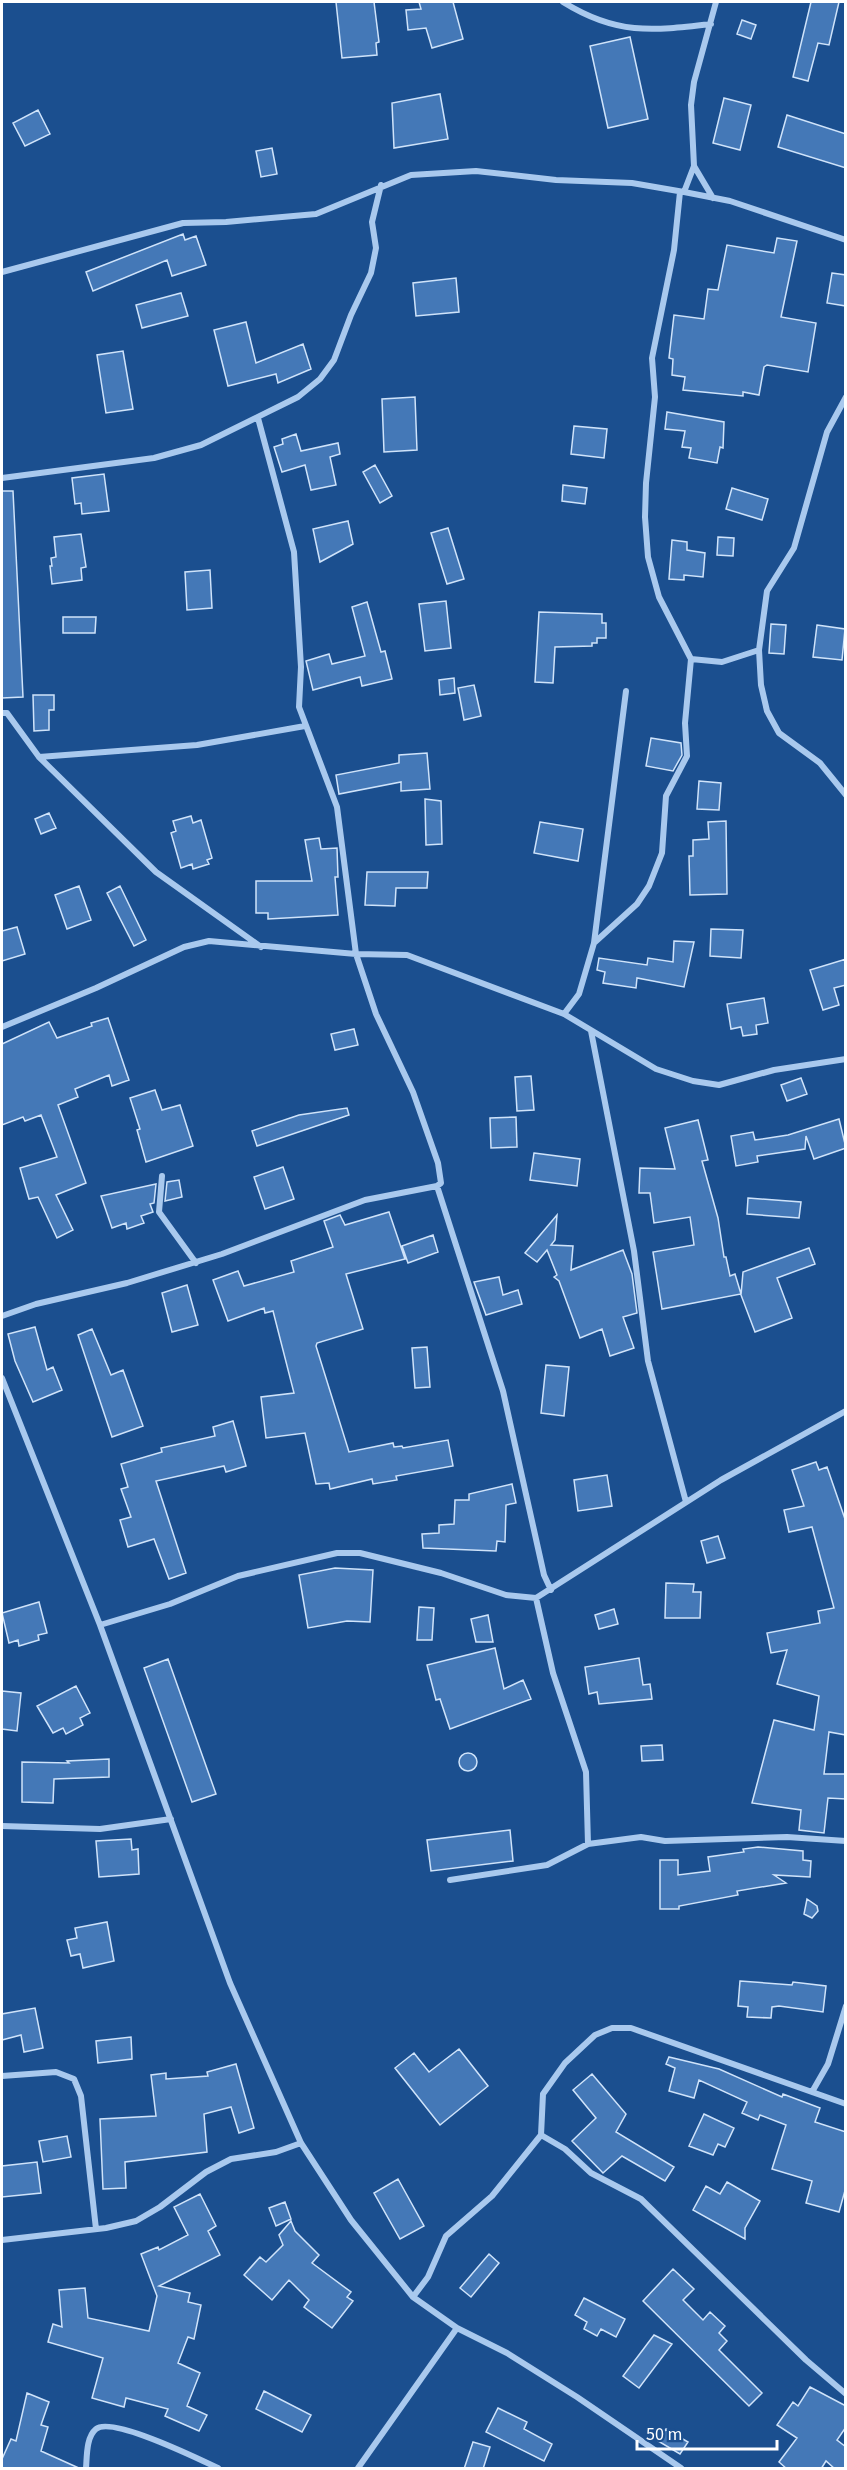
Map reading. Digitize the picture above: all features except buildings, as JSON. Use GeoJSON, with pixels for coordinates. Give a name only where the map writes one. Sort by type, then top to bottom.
{"type":"FeatureCollection","features":[{"type":"Feature","properties":{"kind":"street"},"geometry":{"type":"LineString","coordinates":[[563,2],[586,16],[618,27],[670,29],[711,24]]}},
{"type":"Feature","properties":{"kind":"street"},"geometry":{"type":"LineString","coordinates":[[594,943],[637,904],[649,886],[663,853],[666,796],[687,756],[685,723],[691,659],[659,597],[648,557],[645,517],[655,397],[652,358],[674,250],[682,192],[694,166],[693,90],[716,2]]}},
{"type":"Feature","properties":{"kind":"street"},"geometry":{"type":"LineString","coordinates":[[694,166],[713,198]]}},
{"type":"Feature","properties":{"kind":"street"},"geometry":{"type":"LineString","coordinates":[[2,272],[183,223],[226,222],[316,214],[381,185],[411,175],[476,171],[556,180],[632,183],[682,192],[786,218],[846,240]]}},
{"type":"Feature","properties":{"kind":"street"},"geometry":{"type":"LineString","coordinates":[[2,478],[154,458],[201,445],[298,397],[320,379],[334,360],[375,256],[372,222],[381,185]]}},
{"type":"Feature","properties":{"kind":"street"},"geometry":{"type":"LineString","coordinates":[[846,397],[827,432],[794,548],[767,591],[759,650],[761,686],[767,711],[779,733],[820,763],[846,795]]}},
{"type":"Feature","properties":{"kind":"street"},"geometry":{"type":"LineString","coordinates":[[2,1316],[36,1304],[127,1283],[196,1263],[365,1200],[437,1186],[441,1183],[438,1163],[413,1092],[376,1014],[356,954],[337,807],[322,762],[299,707],[301,667],[294,552],[258,418]]}},
{"type":"Feature","properties":{"kind":"street"},"geometry":{"type":"LineString","coordinates":[[691,659],[722,662],[759,650]]}},
{"type":"Feature","properties":{"kind":"street"},"geometry":{"type":"LineString","coordinates":[[564,1014],[579,994],[594,943],[626,691]]}},
{"type":"Feature","properties":{"kind":"street"},"geometry":{"type":"LineString","coordinates":[[2,713],[7,713],[39,757],[156,872],[262,948]]}},
{"type":"Feature","properties":{"kind":"street"},"geometry":{"type":"LineString","coordinates":[[39,757],[197,745],[305,726]]}},
{"type":"Feature","properties":{"kind":"street"},"geometry":{"type":"LineString","coordinates":[[2,1027],[96,988],[184,947],[209,941],[262,948],[407,955],[564,1014],[656,1069],[693,1081],[719,1085],[774,1070],[846,1059]]}},
{"type":"Feature","properties":{"kind":"street"},"geometry":{"type":"LineString","coordinates":[[591,1030],[634,1251],[648,1361],[686,1502]]}},
{"type":"Feature","properties":{"kind":"street"},"geometry":{"type":"LineString","coordinates":[[162,1176],[159,1212],[196,1263]]}},
{"type":"Feature","properties":{"kind":"street"},"geometry":{"type":"LineString","coordinates":[[437,1186],[503,1391],[544,1575],[551,1590]]}},
{"type":"Feature","properties":{"kind":"street"},"geometry":{"type":"LineString","coordinates":[[2,1378],[100,1625],[230,1983],[301,2144],[351,2220],[412,2298],[457,2328],[507,2353],[567,2390],[681,2469]]}},
{"type":"Feature","properties":{"kind":"street"},"geometry":{"type":"LineString","coordinates":[[100,1625],[170,1604],[238,1576],[337,1553],[360,1554],[441,1573],[506,1595],[536,1598],[686,1502],[810,1429],[846,1411]]}},
{"type":"Feature","properties":{"kind":"street"},"geometry":{"type":"LineString","coordinates":[[536,1598],[553,1673],[586,1772],[588,1844]]}},
{"type":"Feature","properties":{"kind":"street"},"geometry":{"type":"LineString","coordinates":[[2,1826],[100,1828],[171,1819]]}},
{"type":"Feature","properties":{"kind":"street"},"geometry":{"type":"LineString","coordinates":[[450,1880],[547,1865],[588,1844],[641,1837],[665,1841],[787,1837],[846,1841]]}},
{"type":"Feature","properties":{"kind":"street"},"geometry":{"type":"LineString","coordinates":[[812,2092],[828,2064],[846,2006]]}},
{"type":"Feature","properties":{"kind":"street"},"geometry":{"type":"LineString","coordinates":[[412,2298],[429,2277],[446,2236],[492,2196],[541,2135],[543,2094],[580,2046],[595,2035],[612,2028],[631,2028],[846,2104]]}},
{"type":"Feature","properties":{"kind":"street"},"geometry":{"type":"LineString","coordinates":[[2,2076],[56,2072],[74,2079],[81,2097],[96,2229]]}},
{"type":"Feature","properties":{"kind":"street"},"geometry":{"type":"LineString","coordinates":[[541,2135],[565,2149],[591,2173],[640,2199],[806,2360],[846,2394]]}},
{"type":"Feature","properties":{"kind":"street"},"geometry":{"type":"LineString","coordinates":[[2,2240],[96,2229],[136,2221],[160,2207],[206,2172],[231,2158],[276,2152],[301,2144]]}},
{"type":"Feature","properties":{"kind":"street"},"geometry":{"type":"LineString","coordinates":[[358,2469],[457,2328]]}},
{"type":"Feature","properties":{"kind":"street"},"geometry":{"type":"LineString","coordinates":[[86,2469],[89,2438],[94,2430],[101,2426],[118,2428],[183,2451],[218,2469]]}}]}
